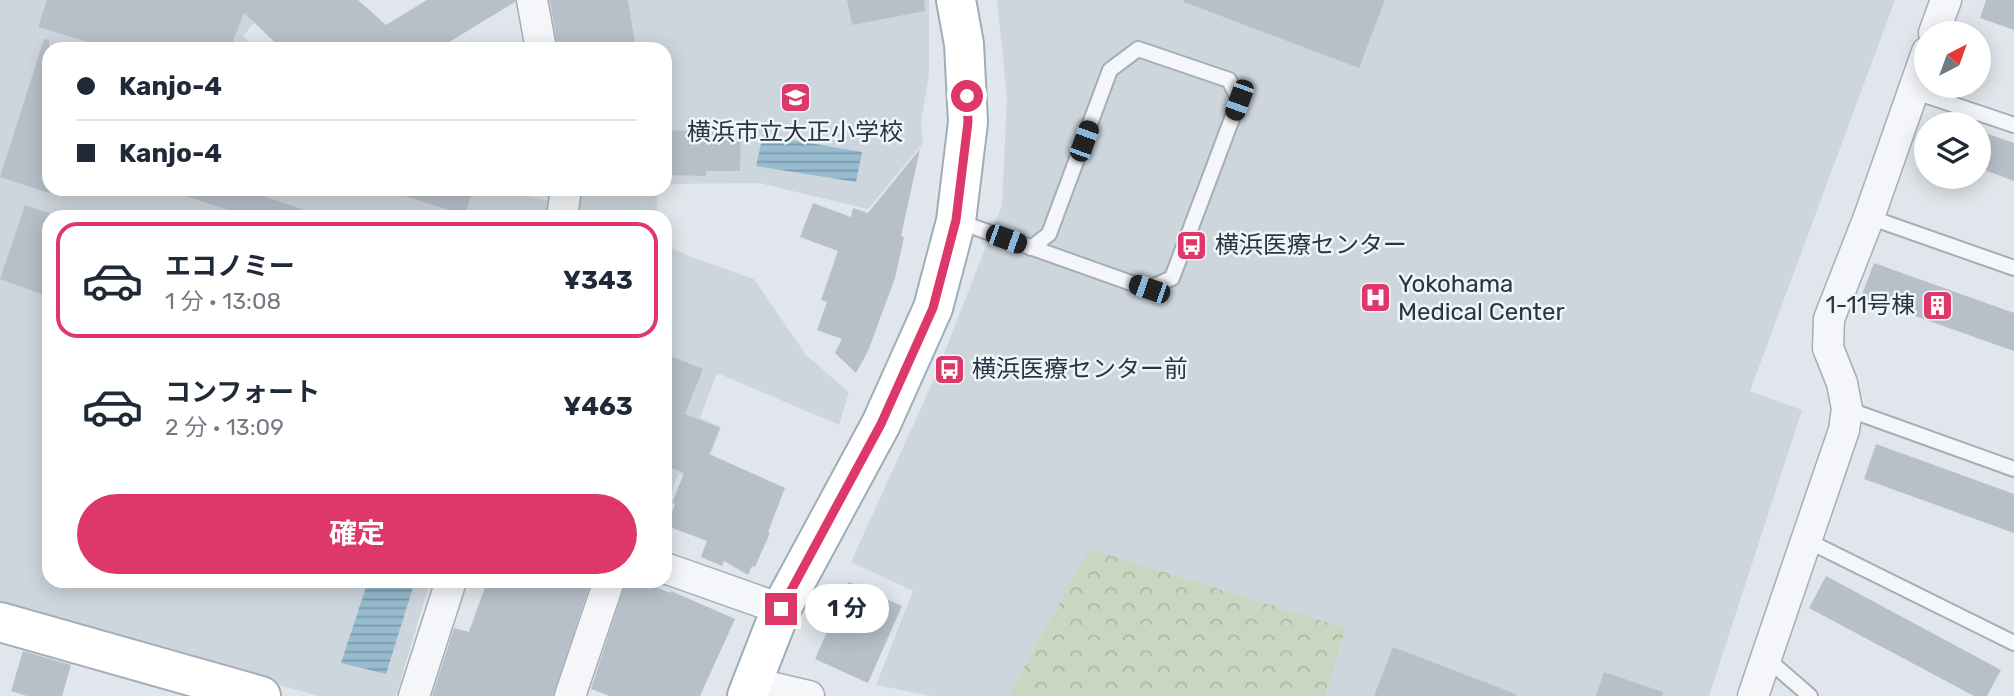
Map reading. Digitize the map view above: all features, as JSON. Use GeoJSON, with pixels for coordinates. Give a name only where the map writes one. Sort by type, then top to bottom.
{"type":"FeatureCollection","features":[{"type":"Feature","properties":{"kind":"main road"},"geometry":{"type":"LineString","coordinates":[[750,689],[781,609],[887,412],[933,308],[956,220],[968,122],[964,44],[956,0]]}},
{"type":"Feature","properties":{"kind":"main road"},"geometry":{"type":"LineString","coordinates":[[0,622],[261,696]]}},
{"type":"Feature","properties":{"kind":"street"},"geometry":{"type":"LineString","coordinates":[[532,0],[540,42]]}},
{"type":"Feature","properties":{"kind":"street"},"geometry":{"type":"LineString","coordinates":[[1938,21],[1946,0]]}},
{"type":"Feature","properties":{"kind":"street"},"geometry":{"type":"LineString","coordinates":[[1753,696],[1844,430],[1847,410],[1842,383],[1828,348],[1829,319],[1869,217],[1913,91]]}},
{"type":"Feature","properties":{"kind":"street"},"geometry":{"type":"LineString","coordinates":[[672,570],[781,609]]}},
{"type":"Feature","properties":{"kind":"street"},"geometry":{"type":"LineString","coordinates":[[414,696],[449,588]]}},
{"type":"Feature","properties":{"kind":"street"},"geometry":{"type":"LineString","coordinates":[[570,696],[607,588]]}},
{"type":"Feature","properties":{"kind":"street"},"geometry":{"type":"LineString","coordinates":[[750,689],[809,696]]}},
{"type":"Feature","properties":{"kind":"lane"},"geometry":{"type":"LineString","coordinates":[[956,220],[1031,248],[1149,289],[1172,278],[1239,100],[1229,80],[1138,49],[1110,70],[1049,234],[1031,248]]}},
{"type":"Feature","properties":{"kind":"lane"},"geometry":{"type":"LineString","coordinates":[[1913,91],[2014,125]]}},
{"type":"Feature","properties":{"kind":"lane"},"geometry":{"type":"LineString","coordinates":[[1869,217],[2014,268]]}},
{"type":"Feature","properties":{"kind":"lane"},"geometry":{"type":"LineString","coordinates":[[1847,410],[2014,469]]}},
{"type":"Feature","properties":{"kind":"lane"},"geometry":{"type":"LineString","coordinates":[[1806,540],[2014,643]]}},
{"type":"Feature","properties":{"kind":"lane"},"geometry":{"type":"LineString","coordinates":[[1766,658],[1810,696]]}},
{"type":"Feature","properties":{"kind":"shaded area"},"geometry":{"type":"Polygon","coordinates":[[[0,0],[273,0],[243,36],[249,42],[42,42],[42,196],[526,196],[560,203],[558,210],[42,210],[42,588],[428,588],[396,696],[319,696],[0,606],[0,0]]]}},
{"type":"Feature","properties":{"kind":"shaded area","name":"横浜市立大正小学校"},"geometry":{"type":"Polygon","coordinates":[[[542,0],[929,0],[929,74],[921,123],[923,143],[868,209],[759,183],[672,184],[672,42],[550,42],[542,0]]]}},
{"type":"Feature","properties":{"kind":"shaded area","name":"Yokohama Medical Center"},"geometry":{"type":"Polygon","coordinates":[[[997,0],[1895,0],[1750,391],[1802,410],[1709,696],[1325,696],[1346,628],[1089,549],[1008,696],[931,696],[876,685],[913,591],[851,562],[935,377],[1002,205],[1007,97],[997,0]]]}},
{"type":"Feature","properties":{"kind":"shaded area"},"geometry":{"type":"Polygon","coordinates":[[[573,196],[658,196],[656,210],[570,210],[573,196]]]}},
{"type":"Feature","properties":{"kind":"shaded area"},"geometry":{"type":"Polygon","coordinates":[[[672,248],[754,279],[806,355],[849,392],[839,425],[717,373],[700,418],[721,427],[701,481],[679,474],[672,492],[672,248]]]}},
{"type":"Feature","properties":{"kind":"green space"},"geometry":{"type":"Polygon","coordinates":[[[1089,549],[1346,628],[1325,696],[1008,696],[1089,549]]]}},
{"type":"Feature","properties":{"kind":"water"},"geometry":{"type":"Polygon","coordinates":[[[763,135],[862,152],[856,182],[756,166],[763,135]]]}},
{"type":"Feature","properties":{"kind":"water"},"geometry":{"type":"Polygon","coordinates":[[[366,588],[413,588],[386,674],[341,663],[366,588]]]}},
{"type":"Feature","properties":{"kind":"building"},"geometry":{"type":"Polygon","coordinates":[[[47,0],[358,0],[386,25],[427,0],[515,0],[449,42],[275,42],[244,13],[233,42],[88,42],[38,27],[47,0]]]}},
{"type":"Feature","properties":{"kind":"building"},"geometry":{"type":"Polygon","coordinates":[[[550,0],[628,0],[635,42],[557,42],[550,0]]]}},
{"type":"Feature","properties":{"kind":"building"},"geometry":{"type":"Polygon","coordinates":[[[847,0],[924,0],[925,11],[852,25],[847,0]]]}},
{"type":"Feature","properties":{"kind":"building"},"geometry":{"type":"Polygon","coordinates":[[[1184,0],[1385,0],[1359,68],[1184,0]]]}},
{"type":"Feature","properties":{"kind":"building"},"geometry":{"type":"Polygon","coordinates":[[[1986,0],[2014,0],[2014,30],[1980,18],[1986,0]]]}},
{"type":"Feature","properties":{"kind":"building"},"geometry":{"type":"Polygon","coordinates":[[[42,45],[42,191],[0,177],[42,45]]]}},
{"type":"Feature","properties":{"kind":"building"},"geometry":{"type":"Polygon","coordinates":[[[672,130],[741,133],[740,171],[706,171],[706,176],[672,175],[672,130]]]}},
{"type":"Feature","properties":{"kind":"building"},"geometry":{"type":"Polygon","coordinates":[[[1991,135],[2014,143],[2014,181],[1991,172],[1991,135]]]}},
{"type":"Feature","properties":{"kind":"building"},"geometry":{"type":"Polygon","coordinates":[[[920,149],[901,236],[904,237],[895,278],[868,351],[856,373],[835,353],[842,339],[817,330],[827,302],[821,300],[838,251],[800,237],[813,203],[851,217],[853,208],[868,213],[920,149]]]}},
{"type":"Feature","properties":{"kind":"building"},"geometry":{"type":"Polygon","coordinates":[[[186,196],[263,196],[304,210],[228,210],[186,196]]]}},
{"type":"Feature","properties":{"kind":"building"},"geometry":{"type":"Polygon","coordinates":[[[404,196],[471,196],[467,210],[449,210],[404,196]]]}},
{"type":"Feature","properties":{"kind":"building"},"geometry":{"type":"Polygon","coordinates":[[[25,205],[42,211],[42,294],[0,279],[25,205]]]}},
{"type":"Feature","properties":{"kind":"building","name":"1-11号棟"},"geometry":{"type":"Polygon","coordinates":[[[1874,263],[2014,313],[2014,351],[1861,297],[1874,263]]]}},
{"type":"Feature","properties":{"kind":"building"},"geometry":{"type":"Polygon","coordinates":[[[672,357],[703,369],[685,414],[720,428],[709,454],[785,488],[768,532],[770,533],[755,567],[752,566],[748,575],[724,561],[722,566],[701,557],[707,541],[672,528],[675,504],[672,503],[684,473],[672,468],[672,357]]]}},
{"type":"Feature","properties":{"kind":"building"},"geometry":{"type":"Polygon","coordinates":[[[1876,444],[2014,494],[2014,533],[1864,479],[1876,444]]]}},
{"type":"Feature","properties":{"kind":"building"},"geometry":{"type":"Polygon","coordinates":[[[1826,576],[2001,670],[1987,696],[1974,696],[1809,608],[1826,576]]]}},
{"type":"Feature","properties":{"kind":"building"},"geometry":{"type":"Polygon","coordinates":[[[849,582],[902,606],[868,683],[815,659],[849,582]]]}},
{"type":"Feature","properties":{"kind":"building"},"geometry":{"type":"Polygon","coordinates":[[[485,588],[589,588],[553,696],[432,696],[454,628],[469,632],[485,588]]]}},
{"type":"Feature","properties":{"kind":"building"},"geometry":{"type":"Polygon","coordinates":[[[624,588],[658,588],[670,593],[671,591],[735,619],[700,696],[610,696],[591,689],[624,588]]]}},
{"type":"Feature","properties":{"kind":"building"},"geometry":{"type":"Polygon","coordinates":[[[1393,647],[1516,694],[1516,696],[1374,696],[1393,647]]]}},
{"type":"Feature","properties":{"kind":"building"},"geometry":{"type":"Polygon","coordinates":[[[23,651],[71,665],[62,696],[27,696],[11,691],[23,651]]]}},
{"type":"Feature","properties":{"kind":"building"},"geometry":{"type":"Polygon","coordinates":[[[1604,672],[1663,692],[1662,696],[1596,696],[1604,672]]]}},
{"type":"Feature","properties":{"kind":"place","name":"横浜市立大正小学校"},"geometry":{"type":"Point","coordinates":[795,98]}},
{"type":"Feature","properties":{"kind":"place","name":"横浜医療センター"},"geometry":{"type":"Point","coordinates":[1192,245]}},
{"type":"Feature","properties":{"kind":"place","name":"Yokohama Medical Center"},"geometry":{"type":"Point","coordinates":[1375,298]}},
{"type":"Feature","properties":{"kind":"place","name":"1-11号棟"},"geometry":{"type":"Point","coordinates":[1938,305]}},
{"type":"Feature","properties":{"kind":"place","name":"横浜医療センター前"},"geometry":{"type":"Point","coordinates":[949,369]}},
{"type":"Feature","properties":{"kind":"route"},"geometry":{"type":"LineString","coordinates":[[781,609],[881,424],[933,308],[956,220],[968,122],[967,96]]}}]}
